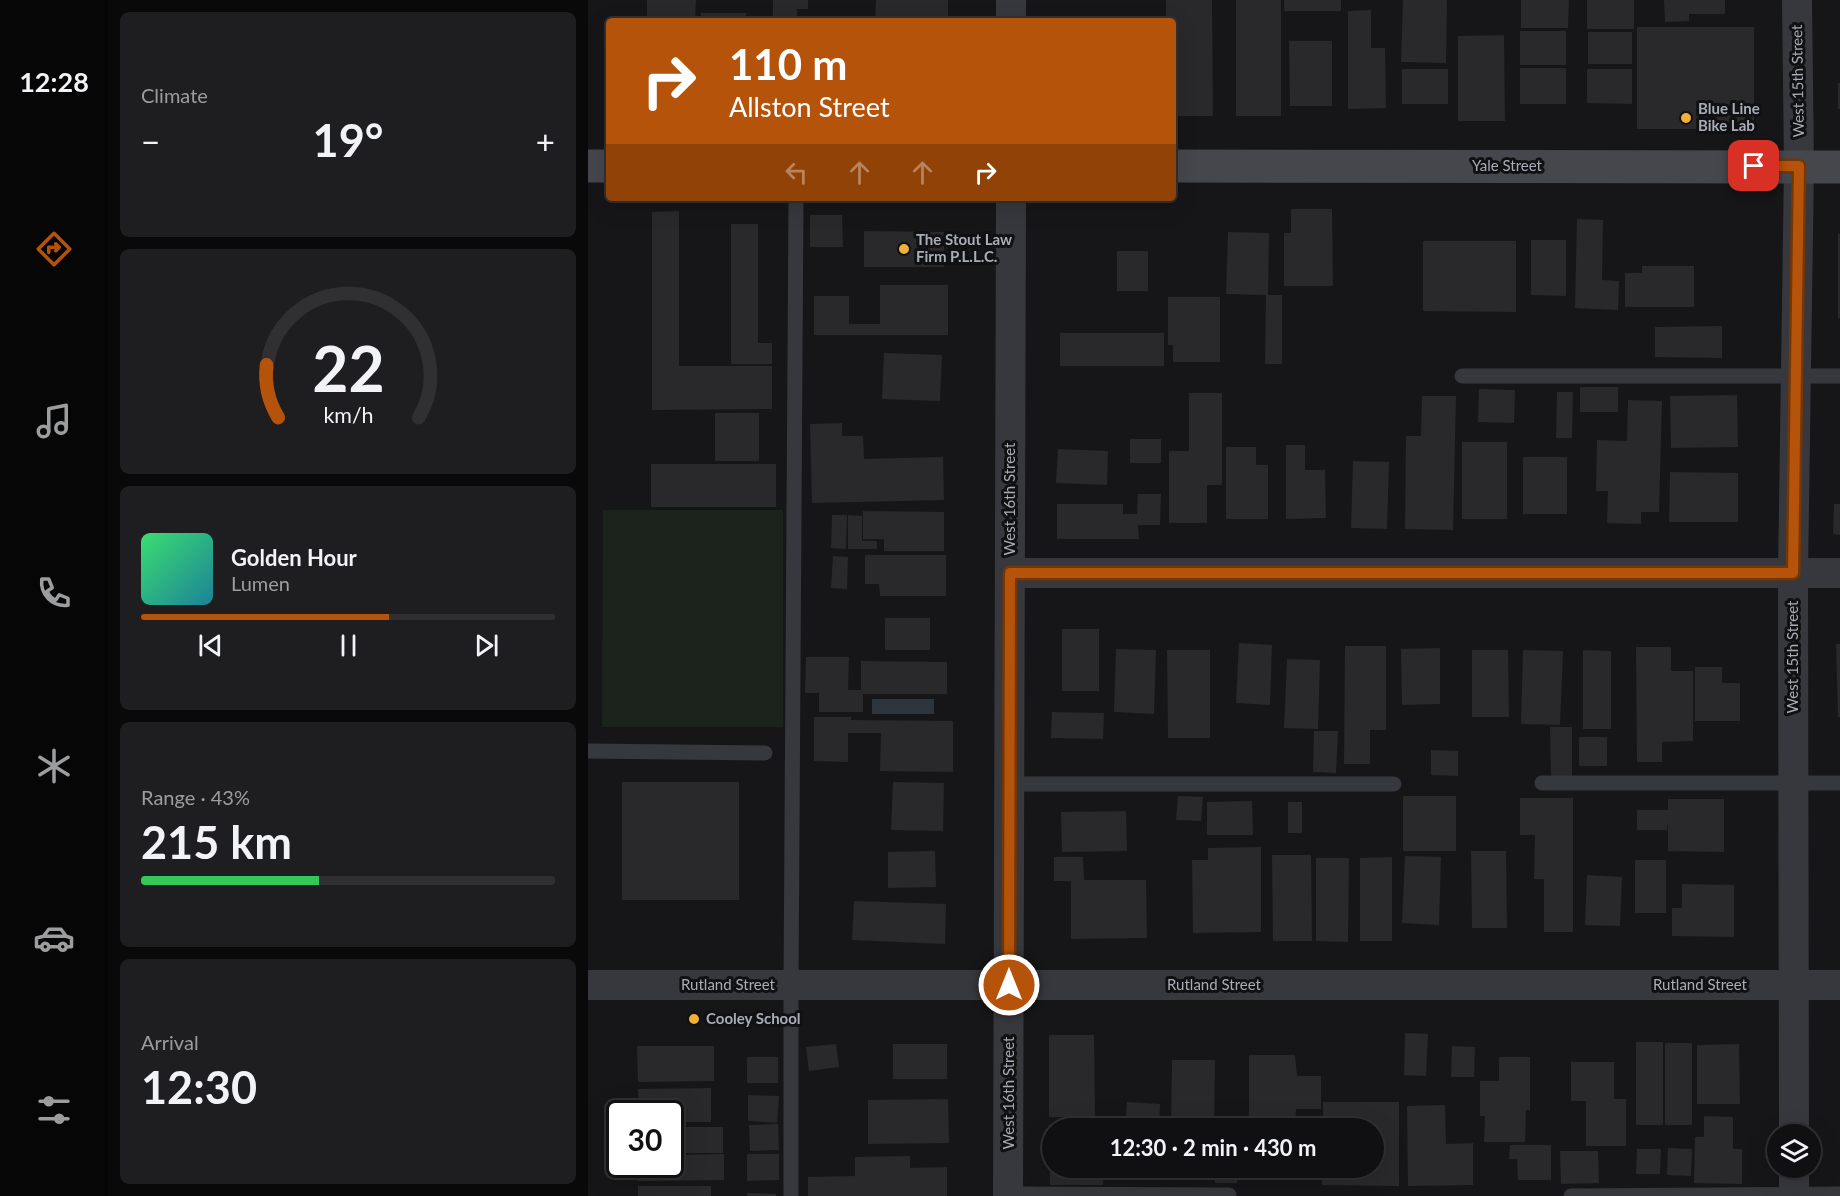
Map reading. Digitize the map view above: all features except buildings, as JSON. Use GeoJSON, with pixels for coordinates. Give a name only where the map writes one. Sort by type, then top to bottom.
{"type":"FeatureCollection","features":[{"type":"Feature","properties":{"kind":"main road"},"geometry":{"type":"LineString","coordinates":[[588,166],[606,166]]}},
{"type":"Feature","properties":{"kind":"main road","name":"Yale Street"},"geometry":{"type":"LineString","coordinates":[[1176,166],[1840,167]]}},
{"type":"Feature","properties":{"kind":"street"},"geometry":{"type":"LineString","coordinates":[[1011,0],[1011,18]]}},
{"type":"Feature","properties":{"kind":"street","name":"West 15th Street"},"geometry":{"type":"LineString","coordinates":[[1794,1124],[1793,573],[1799,166],[1797,0]]}},
{"type":"Feature","properties":{"kind":"street","name":"West 16th Street"},"geometry":{"type":"LineString","coordinates":[[1008,1195],[1011,201]]}},
{"type":"Feature","properties":{"kind":"street"},"geometry":{"type":"LineString","coordinates":[[1010,573],[1840,573]]}},
{"type":"Feature","properties":{"kind":"street","name":"Rutland Street"},"geometry":{"type":"LineString","coordinates":[[588,985],[1840,986]]}},
{"type":"Feature","properties":{"kind":"lane"},"geometry":{"type":"LineString","coordinates":[[792,1196],[790,985],[796,201]]}},
{"type":"Feature","properties":{"kind":"lane"},"geometry":{"type":"LineString","coordinates":[[1462,376],[1840,376]]}},
{"type":"Feature","properties":{"kind":"lane"},"geometry":{"type":"LineString","coordinates":[[588,751],[765,753]]}},
{"type":"Feature","properties":{"kind":"lane"},"geometry":{"type":"LineString","coordinates":[[1542,783],[1840,783]]}},
{"type":"Feature","properties":{"kind":"lane"},"geometry":{"type":"LineString","coordinates":[[1010,784],[1394,784]]}},
{"type":"Feature","properties":{"kind":"lane"},"geometry":{"type":"LineString","coordinates":[[1571,1196],[1794,1186],[1840,1194]]}},
{"type":"Feature","properties":{"kind":"lane"},"geometry":{"type":"LineString","coordinates":[[1008,1195],[1229,1195]]}},
{"type":"Feature","properties":{"kind":"shaded area"},"geometry":{"type":"Polygon","coordinates":[[[603,510],[783,510],[783,727],[602,727],[603,510]]]}},
{"type":"Feature","properties":{"kind":"shaded area"},"geometry":{"type":"Polygon","coordinates":[[[872,699],[934,699],[934,714],[872,714],[872,699]]]}},
{"type":"Feature","properties":{"kind":"place","name":"Blue Line Bike Lab"},"geometry":{"type":"Point","coordinates":[1686,118]}},
{"type":"Feature","properties":{"kind":"place","name":"The Stout Law Firm P.L.L.C."},"geometry":{"type":"Point","coordinates":[904,249]}},
{"type":"Feature","properties":{"kind":"place","name":"Cooley School"},"geometry":{"type":"Point","coordinates":[694,1019]}},
{"type":"Feature","properties":{"kind":"route"},"geometry":{"type":"LineString","coordinates":[[1009,985],[1010,573],[1793,573],[1799,166],[1754,166]]}}]}
